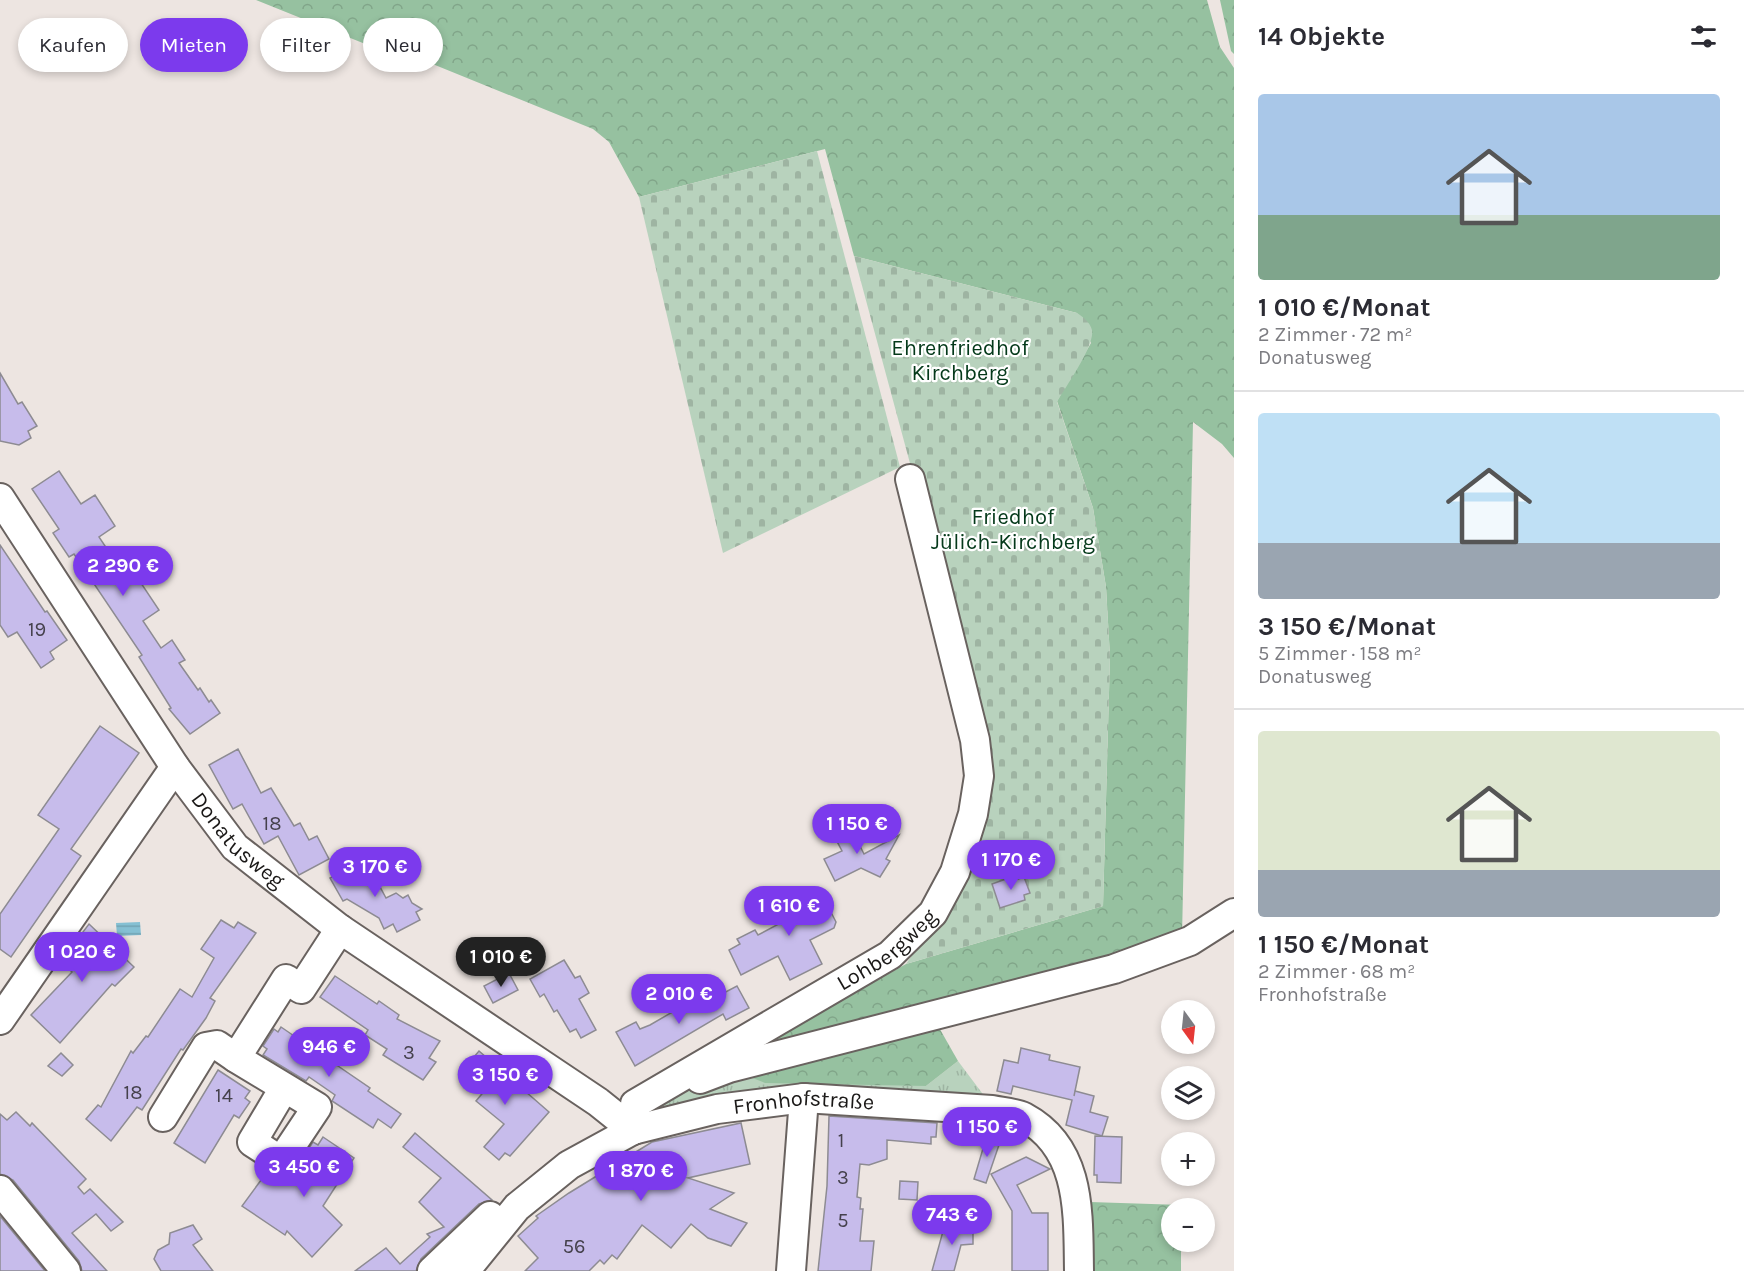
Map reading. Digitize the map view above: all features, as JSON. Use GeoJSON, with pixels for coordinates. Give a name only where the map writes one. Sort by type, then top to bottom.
{"type":"FeatureCollection","features":[{"type":"Feature","properties":{"kind":"street","name":"Lohbergweg"},"geometry":{"type":"LineString","coordinates":[[633,1130],[635,1104],[890,955],[933,913],[955,872],[977,795],[979,776],[975,740],[910,478]]}},
{"type":"Feature","properties":{"kind":"street","name":"Donatusweg"},"geometry":{"type":"LineString","coordinates":[[0,498],[175,767],[235,847],[340,929],[598,1102],[633,1130]]}},
{"type":"Feature","properties":{"kind":"street"},"geometry":{"type":"LineString","coordinates":[[0,1020],[175,767]]}},
{"type":"Feature","properties":{"kind":"street","name":"Lohbergweg"},"geometry":{"type":"LineString","coordinates":[[666,1085],[681,1086],[729,1068],[1114,969],[1190,941],[1234,913]]}},
{"type":"Feature","properties":{"kind":"street"},"geometry":{"type":"LineString","coordinates":[[236,1058],[286,979],[301,989],[340,929]]}},
{"type":"Feature","properties":{"kind":"street"},"geometry":{"type":"LineString","coordinates":[[163,1117],[206,1047],[217,1045],[284,1088]]}},
{"type":"Feature","properties":{"kind":"street"},"geometry":{"type":"LineString","coordinates":[[791,1271],[804,1098]]}},
{"type":"Feature","properties":{"kind":"street","name":"Fronhofstraße"},"geometry":{"type":"LineString","coordinates":[[465,1271],[517,1207],[569,1165],[633,1130],[717,1109],[804,1098],[992,1110],[1022,1116],[1045,1131],[1064,1155],[1072,1177],[1078,1207],[1078,1271]]}},
{"type":"Feature","properties":{"kind":"street"},"geometry":{"type":"LineString","coordinates":[[0,1190],[66,1271]]}},
{"type":"Feature","properties":{"kind":"street"},"geometry":{"type":"LineString","coordinates":[[432,1271],[511,1196],[517,1207]]}},
{"type":"Feature","properties":{"kind":"green space"},"geometry":{"type":"Polygon","coordinates":[[[256,0],[1207,0],[1220,47],[1234,68],[1234,458],[1222,444],[1193,422],[1182,937],[764,1044],[906,964],[1103,906],[1110,657],[1106,587],[1093,508],[1057,401],[1091,343],[1077,313],[854,256],[825,149],[639,197],[609,142],[593,129],[443,68],[443,18],[363,18],[363,43],[351,38],[351,18],[301,18],[256,0]]]}},
{"type":"Feature","properties":{"kind":"green space"},"geometry":{"type":"Polygon","coordinates":[[[1220,0],[1234,0],[1234,54],[1231,51],[1220,0]]]}},
{"type":"Feature","properties":{"kind":"green space","name":"Friedhof Jülich-Kirchberg"},"geometry":{"type":"Polygon","coordinates":[[[817,151],[900,467],[723,553],[639,197],[817,151]]]}},
{"type":"Feature","properties":{"kind":"green space","name":"Friedhof Jülich-Kirchberg"},"geometry":{"type":"Polygon","coordinates":[[[854,256],[1077,313],[1088,322],[1092,330],[1092,337],[1085,356],[1057,402],[1093,508],[1106,587],[1110,657],[1103,906],[906,964],[953,894],[978,715],[854,256]]]}},
{"type":"Feature","properties":{"kind":"green space"},"geometry":{"type":"Polygon","coordinates":[[[937,1024],[958,1061],[926,1086],[765,1083],[750,1077],[937,1024]]]}},
{"type":"Feature","properties":{"kind":"green space"},"geometry":{"type":"Polygon","coordinates":[[[958,1061],[985,1097],[813,1088],[743,1091],[670,1110],[662,1108],[662,1103],[673,1095],[785,1063],[926,1086],[958,1061]]]}},
{"type":"Feature","properties":{"kind":"green space"},"geometry":{"type":"Polygon","coordinates":[[[1090,1202],[1161,1204],[1161,1252],[1181,1252],[1181,1271],[1088,1271],[1090,1202]]]}},
{"type":"Feature","properties":{"kind":"water"},"geometry":{"type":"Polygon","coordinates":[[[140,922],[141,935],[117,936],[116,923],[140,922]]]}},
{"type":"Feature","properties":{"kind":"building"},"geometry":{"type":"Polygon","coordinates":[[[0,373],[18,404],[22,402],[37,426],[28,431],[31,438],[19,445],[0,441],[0,373]]]}},
{"type":"Feature","properties":{"kind":"building"},"geometry":{"type":"Polygon","coordinates":[[[59,471],[81,504],[95,495],[115,526],[99,537],[125,576],[133,571],[159,610],[143,621],[161,648],[172,640],[185,660],[179,663],[198,690],[200,688],[220,713],[190,734],[169,709],[171,708],[139,657],[142,655],[74,554],[69,557],[53,533],[59,529],[32,489],[59,471]]]}},
{"type":"Feature","properties":{"kind":"building"},"geometry":{"type":"Polygon","coordinates":[[[0,545],[45,612],[47,611],[67,640],[50,652],[54,659],[41,668],[17,632],[8,637],[0,625],[0,545]]]}},
{"type":"Feature","properties":{"kind":"building"},"geometry":{"type":"Polygon","coordinates":[[[100,726],[139,753],[71,849],[81,856],[11,957],[0,949],[0,914],[59,829],[38,815],[100,726]]]}},
{"type":"Feature","properties":{"kind":"building"},"geometry":{"type":"Polygon","coordinates":[[[238,749],[261,793],[271,788],[294,826],[300,823],[309,840],[317,836],[329,859],[299,875],[278,836],[264,844],[242,804],[233,809],[209,765],[238,749]]]}},
{"type":"Feature","properties":{"kind":"building"},"geometry":{"type":"Polygon","coordinates":[[[848,822],[864,854],[899,835],[886,859],[890,861],[880,877],[861,868],[835,881],[824,859],[842,851],[831,830],[848,822]]]}},
{"type":"Feature","properties":{"kind":"building"},"geometry":{"type":"Polygon","coordinates":[[[359,863],[363,871],[372,872],[386,898],[396,893],[403,898],[408,895],[412,903],[422,909],[416,912],[420,920],[397,932],[393,924],[384,929],[379,918],[347,899],[343,901],[330,878],[359,863]]]}},
{"type":"Feature","properties":{"kind":"building"},"geometry":{"type":"Polygon","coordinates":[[[1017,875],[1018,879],[1024,877],[1030,893],[1024,895],[1025,900],[1000,908],[992,884],[1017,875]]]}},
{"type":"Feature","properties":{"kind":"building"},"geometry":{"type":"Polygon","coordinates":[[[813,887],[819,889],[836,922],[834,928],[810,940],[822,964],[790,980],[778,956],[741,975],[729,950],[740,944],[737,939],[755,930],[758,935],[790,918],[782,903],[813,887]]]}},
{"type":"Feature","properties":{"kind":"building"},"geometry":{"type":"Polygon","coordinates":[[[221,920],[234,928],[238,922],[256,933],[210,998],[215,1001],[206,1018],[183,1050],[181,1049],[142,1110],[137,1107],[111,1141],[86,1119],[98,1105],[101,1107],[131,1051],[133,1053],[146,1036],[148,1037],[180,989],[192,997],[214,958],[201,949],[221,920]]]}},
{"type":"Feature","properties":{"kind":"building"},"geometry":{"type":"Polygon","coordinates":[[[89,924],[134,967],[115,986],[112,984],[60,1043],[31,1015],[72,972],[61,961],[89,924]]]}},
{"type":"Feature","properties":{"kind":"building"},"geometry":{"type":"Polygon","coordinates":[[[564,960],[575,978],[580,976],[589,993],[579,999],[596,1030],[581,1038],[576,1029],[570,1032],[557,1010],[554,1012],[544,994],[540,997],[530,979],[564,960]]]}},
{"type":"Feature","properties":{"kind":"building"},"geometry":{"type":"Polygon","coordinates":[[[509,973],[518,990],[493,1003],[484,986],[509,973]]]}},
{"type":"Feature","properties":{"kind":"building"},"geometry":{"type":"Polygon","coordinates":[[[335,976],[377,1004],[379,1001],[399,1015],[397,1019],[440,1041],[429,1058],[436,1062],[423,1080],[383,1055],[387,1049],[365,1035],[368,1030],[320,997],[335,976]]]}},
{"type":"Feature","properties":{"kind":"building"},"geometry":{"type":"Polygon","coordinates":[[[737,986],[749,1008],[726,1020],[723,1014],[635,1066],[616,1032],[636,1022],[640,1029],[693,1000],[697,1007],[737,986]]]}},
{"type":"Feature","properties":{"kind":"building"},"geometry":{"type":"Polygon","coordinates":[[[281,1027],[370,1088],[368,1091],[401,1114],[391,1128],[378,1119],[373,1128],[332,1101],[335,1095],[309,1077],[306,1081],[263,1055],[267,1049],[263,1046],[274,1029],[278,1032],[281,1027]]]}},
{"type":"Feature","properties":{"kind":"building"},"geometry":{"type":"Polygon","coordinates":[[[1021,1048],[1050,1055],[1049,1060],[1080,1067],[1075,1091],[1094,1096],[1090,1112],[1108,1117],[1102,1136],[1066,1125],[1072,1100],[1013,1086],[1011,1094],[997,1091],[1004,1060],[1018,1063],[1021,1048]]]}},
{"type":"Feature","properties":{"kind":"building"},"geometry":{"type":"Polygon","coordinates":[[[479,1051],[549,1112],[510,1156],[505,1153],[499,1160],[484,1147],[504,1124],[476,1101],[486,1089],[463,1070],[479,1051]]]}},
{"type":"Feature","properties":{"kind":"building"},"geometry":{"type":"Polygon","coordinates":[[[61,1053],[73,1065],[62,1076],[48,1066],[61,1053]]]}},
{"type":"Feature","properties":{"kind":"building"},"geometry":{"type":"Polygon","coordinates":[[[218,1070],[250,1091],[245,1098],[250,1102],[239,1118],[234,1115],[205,1163],[174,1143],[218,1070]]]}},
{"type":"Feature","properties":{"kind":"building"},"geometry":{"type":"Polygon","coordinates":[[[16,1112],[30,1126],[32,1123],[86,1179],[78,1187],[84,1194],[90,1189],[123,1222],[111,1231],[96,1214],[72,1233],[107,1271],[82,1271],[79,1261],[13,1180],[0,1174],[0,1114],[7,1120],[16,1112]]]}},
{"type":"Feature","properties":{"kind":"building"},"geometry":{"type":"Polygon","coordinates":[[[829,1116],[937,1123],[936,1137],[931,1137],[931,1144],[887,1140],[887,1159],[869,1165],[860,1164],[857,1197],[861,1198],[860,1209],[863,1209],[860,1241],[874,1241],[871,1271],[818,1271],[827,1186],[829,1116]]]}},
{"type":"Feature","properties":{"kind":"building"},"geometry":{"type":"Polygon","coordinates":[[[741,1123],[750,1164],[688,1178],[734,1193],[710,1209],[747,1223],[731,1246],[708,1238],[691,1224],[671,1248],[642,1225],[617,1259],[612,1255],[604,1264],[600,1260],[589,1271],[525,1271],[538,1258],[518,1236],[538,1218],[536,1216],[569,1193],[652,1142],[741,1123]]]}},
{"type":"Feature","properties":{"kind":"building"},"geometry":{"type":"Polygon","coordinates":[[[415,1133],[492,1200],[479,1204],[421,1259],[416,1271],[355,1271],[386,1248],[400,1264],[430,1237],[427,1234],[444,1227],[419,1202],[441,1178],[403,1147],[415,1133]]]}},
{"type":"Feature","properties":{"kind":"building"},"geometry":{"type":"Polygon","coordinates":[[[987,1135],[1001,1139],[986,1183],[974,1179],[987,1135]]]}},
{"type":"Feature","properties":{"kind":"building"},"geometry":{"type":"Polygon","coordinates":[[[1095,1136],[1122,1137],[1121,1183],[1097,1182],[1097,1175],[1094,1175],[1095,1136]]]}},
{"type":"Feature","properties":{"kind":"building"},"geometry":{"type":"Polygon","coordinates":[[[323,1137],[354,1158],[323,1206],[342,1225],[312,1257],[287,1231],[285,1235],[242,1206],[264,1176],[274,1183],[291,1184],[306,1162],[302,1159],[313,1142],[318,1145],[323,1137]]]}},
{"type":"Feature","properties":{"kind":"building"},"geometry":{"type":"Polygon","coordinates":[[[1026,1157],[1050,1169],[1017,1185],[1032,1213],[1048,1213],[1048,1271],[1012,1271],[1012,1211],[991,1174],[1026,1157]]]}},
{"type":"Feature","properties":{"kind":"building"},"geometry":{"type":"Polygon","coordinates":[[[900,1181],[918,1182],[917,1200],[899,1199],[900,1181]]]}},
{"type":"Feature","properties":{"kind":"building"},"geometry":{"type":"Polygon","coordinates":[[[0,1216],[45,1271],[0,1271],[0,1216]]]}},
{"type":"Feature","properties":{"kind":"building"},"geometry":{"type":"Polygon","coordinates":[[[945,1224],[973,1225],[973,1244],[961,1245],[954,1271],[932,1271],[945,1224]]]}},
{"type":"Feature","properties":{"kind":"building"},"geometry":{"type":"Polygon","coordinates":[[[193,1225],[202,1239],[193,1245],[213,1271],[161,1271],[154,1259],[158,1250],[169,1244],[170,1233],[193,1225]]]}},
{"type":"Feature","properties":{"kind":"park label","name":"Ehrenfriedhof Kirchberg"},"geometry":{"type":"Point","coordinates":[960,360]}}]}
